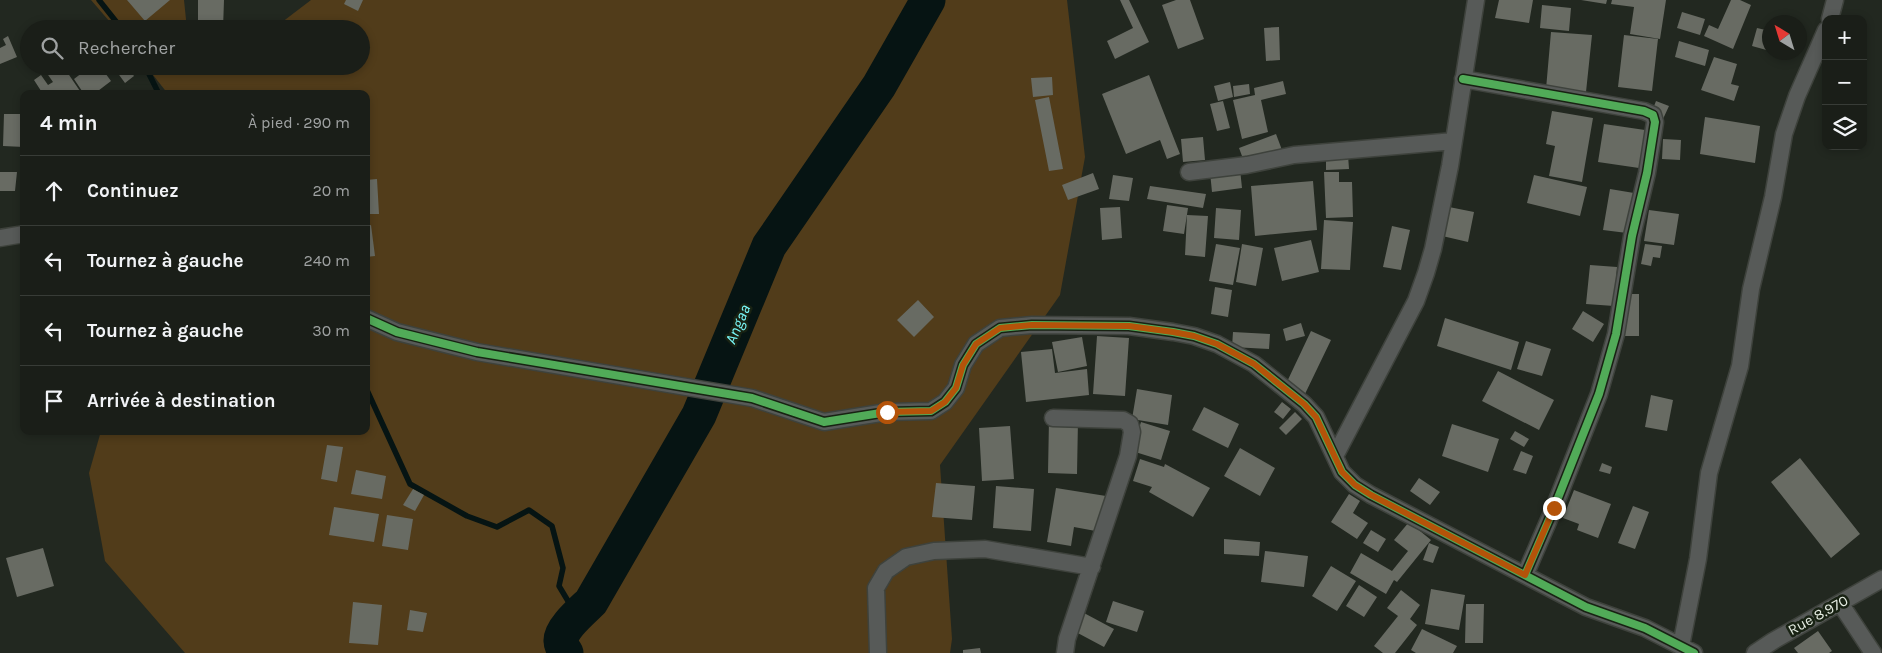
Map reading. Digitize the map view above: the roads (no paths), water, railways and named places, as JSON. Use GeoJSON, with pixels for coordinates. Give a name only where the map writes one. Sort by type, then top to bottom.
{"type":"FeatureCollection","features":[{"type":"Feature","properties":{"kind":"street"},"geometry":{"type":"LineString","coordinates":[[1336,456],[1416,301],[1433,249],[1454,141],[1476,0]]}},
{"type":"Feature","properties":{"kind":"street"},"geometry":{"type":"LineString","coordinates":[[1831,15],[1835,0]]}},
{"type":"Feature","properties":{"kind":"street"},"geometry":{"type":"LineString","coordinates":[[370,320],[397,332],[476,352],[752,398],[824,422],[887,412],[931,411],[945,402],[956,388],[963,365],[976,344],[1000,328],[1032,325],[1129,326],[1194,336],[1217,344],[1254,364],[1304,404],[1316,417],[1342,472],[1355,485],[1586,608],[1645,628],[1688,649],[1709,473],[1740,366],[1751,289],[1773,197],[1784,134],[1797,96],[1822,39]]}},
{"type":"Feature","properties":{"kind":"street"},"geometry":{"type":"LineString","coordinates":[[1463,79],[1644,111],[1653,115],[1655,122],[1647,173],[1632,236],[1616,334],[1599,394],[1525,575]]}},
{"type":"Feature","properties":{"kind":"street"},"geometry":{"type":"LineString","coordinates":[[1189,172],[1248,165],[1294,155],[1454,141]]}},
{"type":"Feature","properties":{"kind":"street"},"geometry":{"type":"LineString","coordinates":[[0,238],[20,235]]}},
{"type":"Feature","properties":{"kind":"street"},"geometry":{"type":"LineString","coordinates":[[1053,418],[1123,420],[1130,424],[1132,432],[1128,456],[1067,639],[1065,653]]}},
{"type":"Feature","properties":{"kind":"street"},"geometry":{"type":"LineString","coordinates":[[878,653],[876,588],[886,571],[906,557],[934,551],[985,549],[1092,567]]}},
{"type":"Feature","properties":{"kind":"street","name":"Rue 8.970"},"geometry":{"type":"LineString","coordinates":[[1754,653],[1882,579]]}},
{"type":"Feature","properties":{"kind":"street"},"geometry":{"type":"LineString","coordinates":[[1840,603],[1873,653]]}},
{"type":"Feature","properties":{"kind":"waterway"},"geometry":{"type":"LineString","coordinates":[[99,0],[115,20]]}},
{"type":"Feature","properties":{"kind":"waterway","name":"Angaa"},"geometry":{"type":"LineString","coordinates":[[566,653],[561,641],[564,631],[591,602],[699,415],[769,246],[879,86],[928,0]]}},
{"type":"Feature","properties":{"kind":"waterway"},"geometry":{"type":"LineString","coordinates":[[150,75],[157,90]]}},
{"type":"Feature","properties":{"kind":"waterway"},"geometry":{"type":"LineString","coordinates":[[370,397],[410,484],[467,516],[497,527],[529,510],[552,526],[563,568],[559,586],[577,616]]}}]}
